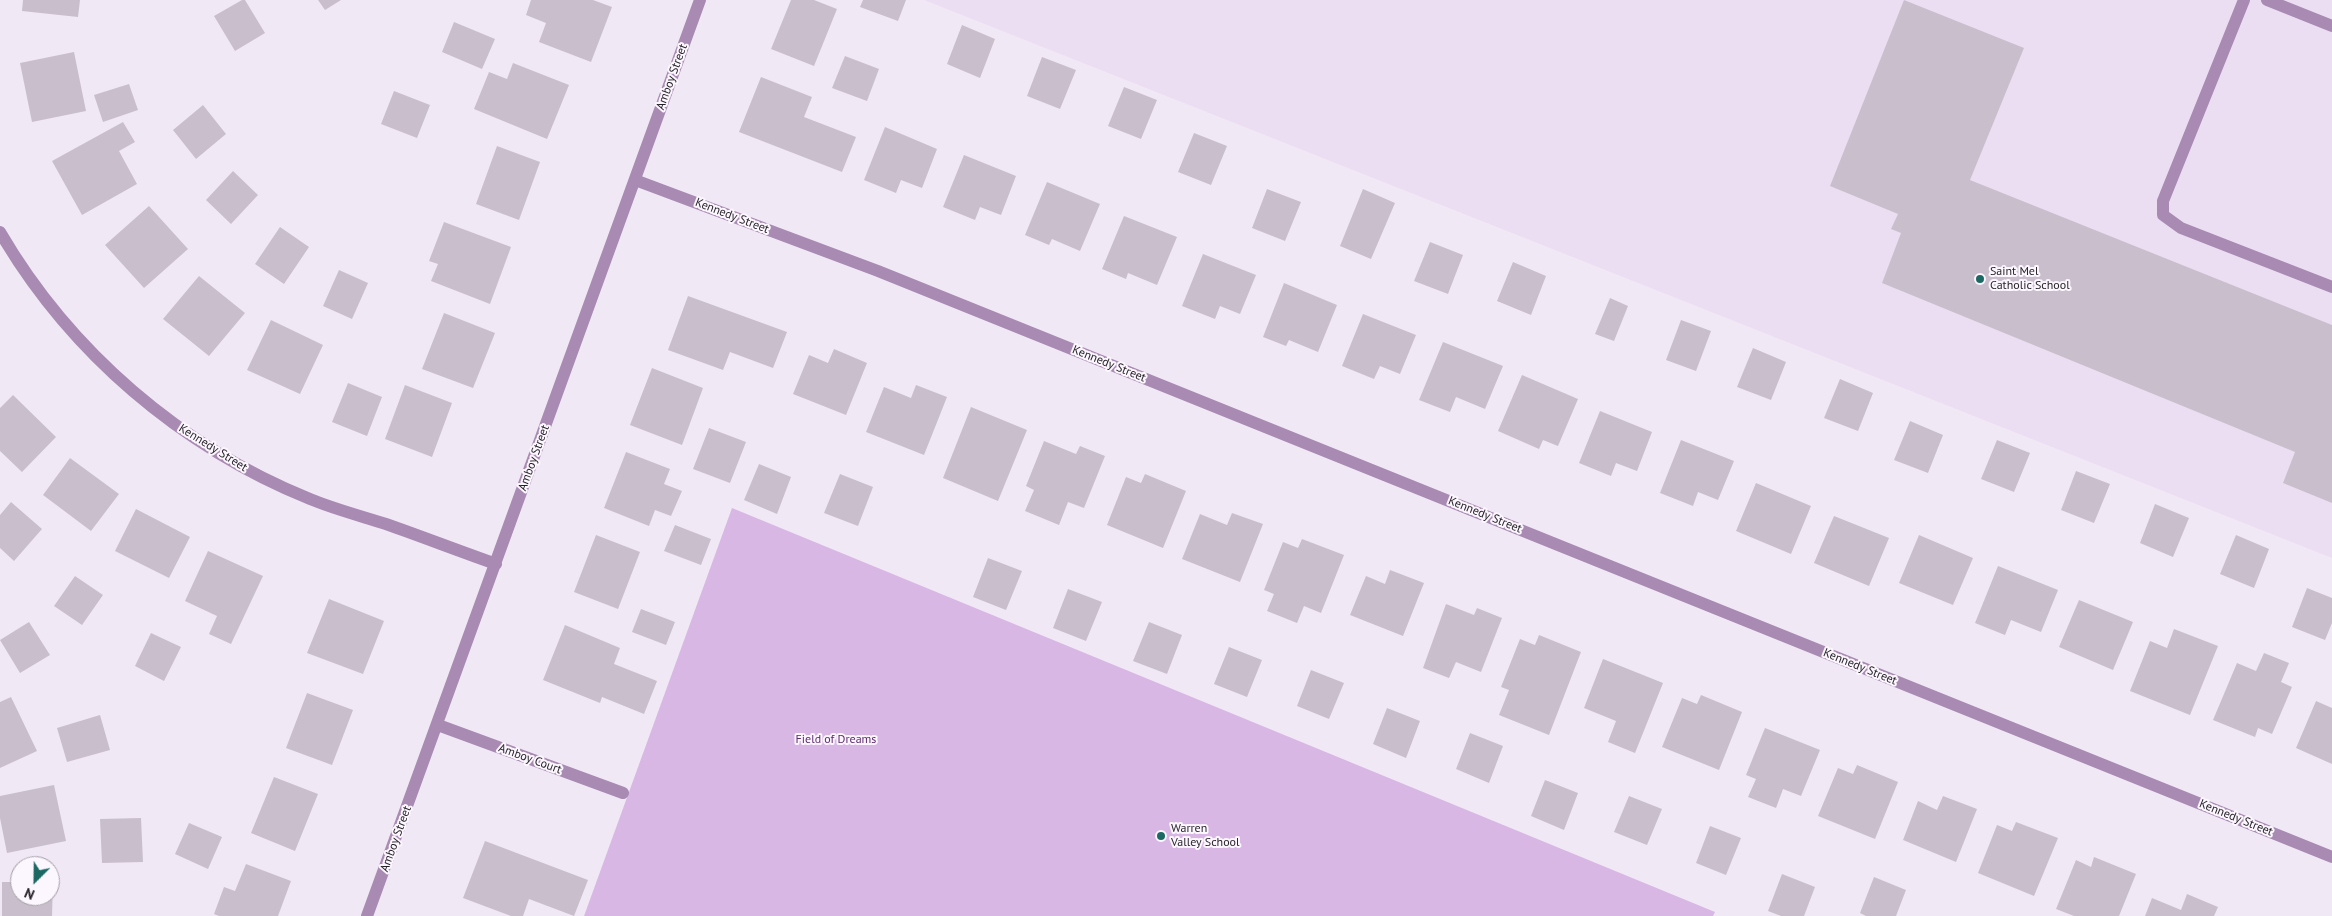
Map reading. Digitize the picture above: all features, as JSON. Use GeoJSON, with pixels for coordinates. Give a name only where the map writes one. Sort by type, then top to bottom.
{"type":"FeatureCollection","features":[{"type":"Feature","properties":{"kind":"street","name":"Amboy Street"},"geometry":{"type":"LineString","coordinates":[[367,916],[700,0]]}},
{"type":"Feature","properties":{"kind":"street"},"geometry":{"type":"LineString","coordinates":[[2244,0],[2163,201],[2163,215],[2181,228],[2332,287]]}},
{"type":"Feature","properties":{"kind":"street"},"geometry":{"type":"LineString","coordinates":[[2267,0],[2332,26]]}},
{"type":"Feature","properties":{"kind":"street","name":"Kennedy Street"},"geometry":{"type":"LineString","coordinates":[[635,180],[887,274],[2332,857]]}},
{"type":"Feature","properties":{"kind":"street","name":"Kennedy Street"},"geometry":{"type":"LineString","coordinates":[[0,232],[16,260],[44,299],[86,348],[133,392],[178,427],[224,458],[311,500],[496,564]]}},
{"type":"Feature","properties":{"kind":"street","name":"Amboy Court"},"geometry":{"type":"LineString","coordinates":[[438,725],[623,793]]}},
{"type":"Feature","properties":{"kind":"shaded area","name":"Saint Mel Catholic School"},"geometry":{"type":"Polygon","coordinates":[[[924,0],[2332,0],[2332,558],[924,0]]]}},
{"type":"Feature","properties":{"kind":"green space","name":"Field of Dreams"},"geometry":{"type":"Polygon","coordinates":[[[732,508],[1715,912],[1713,916],[584,916],[732,508]]]}},
{"type":"Feature","properties":{"kind":"building"},"geometry":{"type":"Polygon","coordinates":[[[23,0],[80,0],[78,17],[22,11],[23,0]]]}},
{"type":"Feature","properties":{"kind":"building"},"geometry":{"type":"Polygon","coordinates":[[[245,0],[265,33],[235,51],[214,16],[245,0]]]}},
{"type":"Feature","properties":{"kind":"building"},"geometry":{"type":"Polygon","coordinates":[[[318,0],[341,0],[325,10],[318,0]]]}},
{"type":"Feature","properties":{"kind":"building"},"geometry":{"type":"Polygon","coordinates":[[[531,0],[593,0],[612,7],[591,62],[539,42],[546,23],[526,15],[531,0]]]}},
{"type":"Feature","properties":{"kind":"building"},"geometry":{"type":"Polygon","coordinates":[[[791,0],[814,0],[837,9],[814,66],[771,49],[791,0]]]}},
{"type":"Feature","properties":{"kind":"building"},"geometry":{"type":"Polygon","coordinates":[[[863,0],[906,0],[898,21],[860,7],[863,0]]]}},
{"type":"Feature","properties":{"kind":"building"},"geometry":{"type":"Polygon","coordinates":[[[1904,0],[2024,48],[1970,180],[2332,325],[2332,503],[2283,483],[2295,452],[1882,283],[1901,233],[1891,229],[1898,214],[1830,186],[1904,0]]]}},
{"type":"Feature","properties":{"kind":"building"},"geometry":{"type":"Polygon","coordinates":[[[454,22],[495,39],[482,69],[442,52],[454,22]]]}},
{"type":"Feature","properties":{"kind":"building"},"geometry":{"type":"Polygon","coordinates":[[[962,25],[995,39],[980,78],[947,64],[962,25]]]}},
{"type":"Feature","properties":{"kind":"building"},"geometry":{"type":"Polygon","coordinates":[[[74,52],[86,111],[32,122],[20,63],[74,52]]]}},
{"type":"Feature","properties":{"kind":"building"},"geometry":{"type":"Polygon","coordinates":[[[845,56],[879,69],[867,101],[832,88],[845,56]]]}},
{"type":"Feature","properties":{"kind":"building"},"geometry":{"type":"Polygon","coordinates":[[[1042,57],[1076,70],[1060,109],[1027,96],[1042,57]]]}},
{"type":"Feature","properties":{"kind":"building"},"geometry":{"type":"Polygon","coordinates":[[[513,63],[569,85],[547,139],[474,109],[489,72],[507,79],[513,63]]]}},
{"type":"Feature","properties":{"kind":"building"},"geometry":{"type":"Polygon","coordinates":[[[761,77],[812,97],[804,117],[856,137],[842,172],[739,132],[761,77]]]}},
{"type":"Feature","properties":{"kind":"building"},"geometry":{"type":"Polygon","coordinates":[[[129,84],[138,110],[103,122],[94,95],[129,84]]]}},
{"type":"Feature","properties":{"kind":"building"},"geometry":{"type":"Polygon","coordinates":[[[1124,87],[1157,100],[1141,139],[1108,126],[1124,87]]]}},
{"type":"Feature","properties":{"kind":"building"},"geometry":{"type":"Polygon","coordinates":[[[394,91],[430,105],[417,138],[381,124],[394,91]]]}},
{"type":"Feature","properties":{"kind":"building"},"geometry":{"type":"Polygon","coordinates":[[[203,105],[226,134],[196,159],[173,130],[203,105]]]}},
{"type":"Feature","properties":{"kind":"building"},"geometry":{"type":"Polygon","coordinates":[[[123,122],[135,142],[119,151],[137,184],[82,215],[52,161],[123,122]]]}},
{"type":"Feature","properties":{"kind":"building"},"geometry":{"type":"Polygon","coordinates":[[[885,127],[937,149],[922,188],[901,180],[896,193],[864,180],[885,127]]]}},
{"type":"Feature","properties":{"kind":"building"},"geometry":{"type":"Polygon","coordinates":[[[1194,133],[1227,146],[1211,185],[1178,172],[1194,133]]]}},
{"type":"Feature","properties":{"kind":"building"},"geometry":{"type":"Polygon","coordinates":[[[497,146],[540,162],[519,220],[476,204],[497,146]]]}},
{"type":"Feature","properties":{"kind":"building"},"geometry":{"type":"Polygon","coordinates":[[[964,155],[1016,176],[1001,215],[980,207],[975,220],[943,207],[964,155]]]}},
{"type":"Feature","properties":{"kind":"building"},"geometry":{"type":"Polygon","coordinates":[[[233,171],[258,195],[231,224],[206,200],[233,171]]]}},
{"type":"Feature","properties":{"kind":"building"},"geometry":{"type":"Polygon","coordinates":[[[1047,182],[1100,204],[1080,251],[1052,239],[1049,245],[1025,235],[1047,182]]]}},
{"type":"Feature","properties":{"kind":"building"},"geometry":{"type":"Polygon","coordinates":[[[1267,189],[1301,202],[1285,241],[1252,228],[1267,189]]]}},
{"type":"Feature","properties":{"kind":"building"},"geometry":{"type":"Polygon","coordinates":[[[1363,189],[1395,203],[1371,259],[1340,246],[1363,189]]]}},
{"type":"Feature","properties":{"kind":"building"},"geometry":{"type":"Polygon","coordinates":[[[149,206],[188,249],[144,288],[105,245],[149,206]]]}},
{"type":"Feature","properties":{"kind":"building"},"geometry":{"type":"Polygon","coordinates":[[[1124,216],[1177,237],[1157,285],[1128,273],[1126,279],[1102,269],[1124,216]]]}},
{"type":"Feature","properties":{"kind":"building"},"geometry":{"type":"Polygon","coordinates":[[[444,222],[511,247],[490,304],[431,281],[438,264],[429,261],[444,222]]]}},
{"type":"Feature","properties":{"kind":"building"},"geometry":{"type":"Polygon","coordinates":[[[280,227],[309,247],[284,284],[255,264],[280,227]]]}},
{"type":"Feature","properties":{"kind":"building"},"geometry":{"type":"Polygon","coordinates":[[[1430,242],[1463,255],[1448,294],[1414,281],[1430,242]]]}},
{"type":"Feature","properties":{"kind":"building"},"geometry":{"type":"Polygon","coordinates":[[[1203,254],[1256,275],[1240,314],[1220,306],[1215,319],[1182,306],[1203,254]]]}},
{"type":"Feature","properties":{"kind":"building"},"geometry":{"type":"Polygon","coordinates":[[[1513,262],[1546,276],[1531,315],[1497,301],[1513,262]]]}},
{"type":"Feature","properties":{"kind":"building"},"geometry":{"type":"Polygon","coordinates":[[[339,270],[368,283],[352,319],[323,306],[339,270]]]}},
{"type":"Feature","properties":{"kind":"building"},"geometry":{"type":"Polygon","coordinates":[[[199,276],[245,313],[209,356],[163,319],[199,276]]]}},
{"type":"Feature","properties":{"kind":"building"},"geometry":{"type":"Polygon","coordinates":[[[1284,283],[1337,305],[1318,352],[1289,340],[1286,346],[1263,337],[1284,283]]]}},
{"type":"Feature","properties":{"kind":"building"},"geometry":{"type":"Polygon","coordinates":[[[688,296],[787,332],[773,368],[730,352],[723,370],[668,350],[688,296]]]}},
{"type":"Feature","properties":{"kind":"building"},"geometry":{"type":"Polygon","coordinates":[[[1610,298],[1628,306],[1614,341],[1595,334],[1610,298]]]}},
{"type":"Feature","properties":{"kind":"building"},"geometry":{"type":"Polygon","coordinates":[[[444,313],[495,333],[473,388],[422,369],[444,313]]]}},
{"type":"Feature","properties":{"kind":"building"},"geometry":{"type":"Polygon","coordinates":[[[1363,314],[1416,335],[1400,374],[1380,366],[1374,379],[1342,366],[1363,314]]]}},
{"type":"Feature","properties":{"kind":"building"},"geometry":{"type":"Polygon","coordinates":[[[271,320],[323,345],[300,394],[247,370],[271,320]]]}},
{"type":"Feature","properties":{"kind":"building"},"geometry":{"type":"Polygon","coordinates":[[[1681,320],[1711,331],[1696,371],[1666,360],[1681,320]]]}},
{"type":"Feature","properties":{"kind":"building"},"geometry":{"type":"Polygon","coordinates":[[[1443,342],[1503,366],[1485,409],[1456,397],[1450,412],[1419,400],[1443,342]]]}},
{"type":"Feature","properties":{"kind":"building"},"geometry":{"type":"Polygon","coordinates":[[[1753,348],[1786,362],[1771,400],[1737,387],[1753,348]]]}},
{"type":"Feature","properties":{"kind":"building"},"geometry":{"type":"Polygon","coordinates":[[[834,349],[867,363],[846,415],[793,394],[809,355],[828,363],[834,349]]]}},
{"type":"Feature","properties":{"kind":"building"},"geometry":{"type":"Polygon","coordinates":[[[652,368],[703,388],[682,445],[630,425],[652,368]]]}},
{"type":"Feature","properties":{"kind":"building"},"geometry":{"type":"Polygon","coordinates":[[[1522,375],[1578,399],[1558,446],[1543,440],[1539,449],[1498,431],[1522,375]]]}},
{"type":"Feature","properties":{"kind":"building"},"geometry":{"type":"Polygon","coordinates":[[[1840,379],[1873,393],[1858,431],[1824,418],[1840,379]]]}},
{"type":"Feature","properties":{"kind":"building"},"geometry":{"type":"Polygon","coordinates":[[[348,383],[382,397],[367,436],[332,422],[348,383]]]}},
{"type":"Feature","properties":{"kind":"building"},"geometry":{"type":"Polygon","coordinates":[[[405,385],[452,403],[432,457],[385,439],[405,385]]]}},
{"type":"Feature","properties":{"kind":"building"},"geometry":{"type":"Polygon","coordinates":[[[916,385],[947,397],[924,455],[866,432],[884,387],[911,398],[916,385]]]}},
{"type":"Feature","properties":{"kind":"building"},"geometry":{"type":"Polygon","coordinates":[[[13,395],[56,437],[22,472],[0,451],[0,408],[13,395]]]}},
{"type":"Feature","properties":{"kind":"building"},"geometry":{"type":"Polygon","coordinates":[[[971,407],[1027,430],[998,501],[943,478],[971,407]]]}},
{"type":"Feature","properties":{"kind":"building"},"geometry":{"type":"Polygon","coordinates":[[[1600,411],[1652,432],[1637,471],[1616,463],[1611,476],[1579,463],[1600,411]]]}},
{"type":"Feature","properties":{"kind":"building"},"geometry":{"type":"Polygon","coordinates":[[[1910,421],[1943,435],[1928,473],[1894,460],[1910,421]]]}},
{"type":"Feature","properties":{"kind":"building"},"geometry":{"type":"Polygon","coordinates":[[[709,428],[746,442],[730,483],[693,469],[709,428]]]}},
{"type":"Feature","properties":{"kind":"building"},"geometry":{"type":"Polygon","coordinates":[[[1681,440],[1734,461],[1718,500],[1698,492],[1693,506],[1660,493],[1681,440]]]}},
{"type":"Feature","properties":{"kind":"building"},"geometry":{"type":"Polygon","coordinates":[[[1997,440],[2030,453],[2014,492],[1981,479],[1997,440]]]}},
{"type":"Feature","properties":{"kind":"building"},"geometry":{"type":"Polygon","coordinates":[[[1044,441],[1076,454],[1080,446],[1105,456],[1084,508],[1068,502],[1059,525],[1025,511],[1034,490],[1026,486],[1044,441]]]}},
{"type":"Feature","properties":{"kind":"building"},"geometry":{"type":"Polygon","coordinates":[[[626,452],[670,469],[664,484],[682,491],[671,516],[655,510],[649,526],[604,508],[626,452]]]}},
{"type":"Feature","properties":{"kind":"building"},"geometry":{"type":"Polygon","coordinates":[[[70,458],[119,494],[91,531],[43,495],[70,458]]]}},
{"type":"Feature","properties":{"kind":"building"},"geometry":{"type":"Polygon","coordinates":[[[759,464],[791,477],[777,514],[744,500],[759,464]]]}},
{"type":"Feature","properties":{"kind":"building"},"geometry":{"type":"Polygon","coordinates":[[[2076,471],[2110,484],[2094,523],[2061,510],[2076,471]]]}},
{"type":"Feature","properties":{"kind":"building"},"geometry":{"type":"Polygon","coordinates":[[[840,474],[873,487],[858,526],[824,513],[840,474]]]}},
{"type":"Feature","properties":{"kind":"building"},"geometry":{"type":"Polygon","coordinates":[[[1145,474],[1186,491],[1163,548],[1107,525],[1126,477],[1141,483],[1145,474]]]}},
{"type":"Feature","properties":{"kind":"building"},"geometry":{"type":"Polygon","coordinates":[[[1756,483],[1811,506],[1791,554],[1736,531],[1756,483]]]}},
{"type":"Feature","properties":{"kind":"building"},"geometry":{"type":"Polygon","coordinates":[[[11,502],[42,529],[14,561],[0,548],[0,515],[11,502]]]}},
{"type":"Feature","properties":{"kind":"building"},"geometry":{"type":"Polygon","coordinates":[[[2155,504],[2189,518],[2173,557],[2140,543],[2155,504]]]}},
{"type":"Feature","properties":{"kind":"building"},"geometry":{"type":"Polygon","coordinates":[[[136,509],[190,537],[169,578],[115,551],[136,509]]]}},
{"type":"Feature","properties":{"kind":"building"},"geometry":{"type":"Polygon","coordinates":[[[1232,513],[1263,524],[1240,582],[1182,559],[1200,514],[1227,525],[1232,513]]]}},
{"type":"Feature","properties":{"kind":"building"},"geometry":{"type":"Polygon","coordinates":[[[1834,516],[1889,538],[1869,586],[1814,563],[1834,516]]]}},
{"type":"Feature","properties":{"kind":"building"},"geometry":{"type":"Polygon","coordinates":[[[675,525],[711,539],[701,565],[664,551],[675,525]]]}},
{"type":"Feature","properties":{"kind":"building"},"geometry":{"type":"Polygon","coordinates":[[[596,535],[640,552],[618,609],[574,592],[596,535]]]}},
{"type":"Feature","properties":{"kind":"building"},"geometry":{"type":"Polygon","coordinates":[[[1919,535],[1973,558],[1953,605],[1899,583],[1919,535]]]}},
{"type":"Feature","properties":{"kind":"building"},"geometry":{"type":"Polygon","coordinates":[[[2236,535],[2269,549],[2254,588],[2220,574],[2236,535]]]}},
{"type":"Feature","properties":{"kind":"building"},"geometry":{"type":"Polygon","coordinates":[[[1302,539],[1344,555],[1321,613],[1304,606],[1297,623],[1267,611],[1274,594],[1264,590],[1283,542],[1298,548],[1302,539]]]}},
{"type":"Feature","properties":{"kind":"building"},"geometry":{"type":"Polygon","coordinates":[[[208,551],[263,576],[231,644],[209,634],[217,616],[185,601],[208,551]]]}},
{"type":"Feature","properties":{"kind":"building"},"geometry":{"type":"Polygon","coordinates":[[[988,558],[1022,571],[1006,610],[973,597],[988,558]]]}},
{"type":"Feature","properties":{"kind":"building"},"geometry":{"type":"Polygon","coordinates":[[[1998,566],[2058,590],[2041,632],[2011,620],[2005,635],[1975,623],[1998,566]]]}},
{"type":"Feature","properties":{"kind":"building"},"geometry":{"type":"Polygon","coordinates":[[[1390,570],[1424,583],[1403,636],[1350,615],[1366,576],[1385,584],[1390,570]]]}},
{"type":"Feature","properties":{"kind":"building"},"geometry":{"type":"Polygon","coordinates":[[[75,576],[103,595],[82,625],[54,606],[75,576]]]}},
{"type":"Feature","properties":{"kind":"building"},"geometry":{"type":"Polygon","coordinates":[[[2307,588],[2332,598],[2332,623],[2325,640],[2292,627],[2307,588]]]}},
{"type":"Feature","properties":{"kind":"building"},"geometry":{"type":"Polygon","coordinates":[[[1068,589],[1102,602],[1086,641],[1053,628],[1068,589]]]}},
{"type":"Feature","properties":{"kind":"building"},"geometry":{"type":"Polygon","coordinates":[[[329,599],[384,621],[363,674],[307,653],[329,599]]]}},
{"type":"Feature","properties":{"kind":"building"},"geometry":{"type":"Polygon","coordinates":[[[2079,600],[2133,622],[2113,670],[2059,647],[2079,600]]]}},
{"type":"Feature","properties":{"kind":"building"},"geometry":{"type":"Polygon","coordinates":[[[1446,604],[1474,615],[1477,608],[1502,618],[1481,672],[1456,662],[1449,678],[1423,668],[1446,604]]]}},
{"type":"Feature","properties":{"kind":"building"},"geometry":{"type":"Polygon","coordinates":[[[641,609],[675,622],[666,645],[632,632],[641,609]]]}},
{"type":"Feature","properties":{"kind":"building"},"geometry":{"type":"Polygon","coordinates":[[[29,622],[50,655],[20,673],[0,640],[29,622]]]}},
{"type":"Feature","properties":{"kind":"building"},"geometry":{"type":"Polygon","coordinates":[[[1149,622],[1182,635],[1167,674],[1133,661],[1149,622]]]}},
{"type":"Feature","properties":{"kind":"building"},"geometry":{"type":"Polygon","coordinates":[[[565,625],[620,648],[614,664],[657,681],[644,714],[602,697],[600,703],[543,680],[565,625]]]}},
{"type":"Feature","properties":{"kind":"building"},"geometry":{"type":"Polygon","coordinates":[[[2174,629],[2218,646],[2190,715],[2130,691],[2150,641],[2167,648],[2174,629]]]}},
{"type":"Feature","properties":{"kind":"building"},"geometry":{"type":"Polygon","coordinates":[[[151,633],[181,647],[164,681],[135,666],[151,633]]]}},
{"type":"Feature","properties":{"kind":"building"},"geometry":{"type":"Polygon","coordinates":[[[1539,635],[1581,652],[1549,735],[1499,715],[1509,690],[1501,687],[1520,639],[1535,645],[1539,635]]]}},
{"type":"Feature","properties":{"kind":"building"},"geometry":{"type":"Polygon","coordinates":[[[1229,647],[1262,660],[1247,697],[1214,684],[1229,647]]]}},
{"type":"Feature","properties":{"kind":"building"},"geometry":{"type":"Polygon","coordinates":[[[2264,653],[2289,663],[2281,682],[2292,687],[2272,734],[2258,728],[2255,737],[2213,720],[2237,663],[2256,671],[2264,653]]]}},
{"type":"Feature","properties":{"kind":"building"},"geometry":{"type":"Polygon","coordinates":[[[1603,659],[1663,683],[1635,753],[1608,742],[1616,721],[1584,708],[1603,659]]]}},
{"type":"Feature","properties":{"kind":"building"},"geometry":{"type":"Polygon","coordinates":[[[1311,670],[1344,683],[1329,719],[1297,706],[1311,670]]]}},
{"type":"Feature","properties":{"kind":"building"},"geometry":{"type":"Polygon","coordinates":[[[307,693],[353,710],[332,765],[286,748],[307,693]]]}},
{"type":"Feature","properties":{"kind":"building"},"geometry":{"type":"Polygon","coordinates":[[[1701,695],[1742,712],[1719,770],[1662,747],[1682,698],[1697,704],[1701,695]]]}},
{"type":"Feature","properties":{"kind":"building"},"geometry":{"type":"Polygon","coordinates":[[[11,697],[37,751],[0,768],[0,702],[11,697]]]}},
{"type":"Feature","properties":{"kind":"building"},"geometry":{"type":"Polygon","coordinates":[[[2316,701],[2332,708],[2332,764],[2296,748],[2316,701]]]}},
{"type":"Feature","properties":{"kind":"building"},"geometry":{"type":"Polygon","coordinates":[[[1387,708],[1420,721],[1406,758],[1373,744],[1387,708]]]}},
{"type":"Feature","properties":{"kind":"building"},"geometry":{"type":"Polygon","coordinates":[[[100,715],[110,750],[67,762],[57,728],[100,715]]]}},
{"type":"Feature","properties":{"kind":"building"},"geometry":{"type":"Polygon","coordinates":[[[1765,728],[1820,750],[1801,796],[1783,789],[1776,808],[1748,797],[1756,779],[1746,775],[1765,728]]]}},
{"type":"Feature","properties":{"kind":"building"},"geometry":{"type":"Polygon","coordinates":[[[1470,733],[1503,746],[1489,783],[1456,769],[1470,733]]]}},
{"type":"Feature","properties":{"kind":"building"},"geometry":{"type":"Polygon","coordinates":[[[1857,765],[1898,782],[1875,839],[1818,816],[1838,768],[1853,774],[1857,765]]]}},
{"type":"Feature","properties":{"kind":"building"},"geometry":{"type":"Polygon","coordinates":[[[274,777],[318,794],[295,851],[251,833],[274,777]]]}},
{"type":"Feature","properties":{"kind":"building"},"geometry":{"type":"Polygon","coordinates":[[[1545,780],[1578,793],[1564,830],[1531,816],[1545,780]]]}},
{"type":"Feature","properties":{"kind":"building"},"geometry":{"type":"Polygon","coordinates":[[[54,785],[66,841],[7,853],[0,818],[0,796],[54,785]]]}},
{"type":"Feature","properties":{"kind":"building"},"geometry":{"type":"Polygon","coordinates":[[[1629,796],[1662,809],[1647,845],[1614,832],[1629,796]]]}},
{"type":"Feature","properties":{"kind":"building"},"geometry":{"type":"Polygon","coordinates":[[[1943,796],[1977,809],[1956,862],[1903,840],[1918,801],[1937,810],[1943,796]]]}},
{"type":"Feature","properties":{"kind":"building"},"geometry":{"type":"Polygon","coordinates":[[[141,818],[143,862],[102,863],[100,819],[141,818]]]}},
{"type":"Feature","properties":{"kind":"building"},"geometry":{"type":"Polygon","coordinates":[[[2016,822],[2058,838],[2034,896],[1978,873],[1997,825],[2012,831],[2016,822]]]}},
{"type":"Feature","properties":{"kind":"building"},"geometry":{"type":"Polygon","coordinates":[[[189,823],[222,837],[208,869],[175,854],[189,823]]]}},
{"type":"Feature","properties":{"kind":"building"},"geometry":{"type":"Polygon","coordinates":[[[1710,826],[1741,838],[1726,875],[1696,863],[1710,826]]]}},
{"type":"Feature","properties":{"kind":"building"},"geometry":{"type":"Polygon","coordinates":[[[485,841],[588,880],[574,916],[529,899],[523,916],[511,916],[463,898],[485,841]]]}},
{"type":"Feature","properties":{"kind":"building"},"geometry":{"type":"Polygon","coordinates":[[[2094,857],[2136,874],[2119,916],[2074,916],[2056,909],[2076,860],[2091,867],[2094,857]]]}},
{"type":"Feature","properties":{"kind":"building"},"geometry":{"type":"Polygon","coordinates":[[[246,864],[291,881],[278,916],[219,916],[214,914],[224,887],[235,891],[246,864]]]}},
{"type":"Feature","properties":{"kind":"building"},"geometry":{"type":"Polygon","coordinates":[[[1782,874],[1815,887],[1804,916],[1781,916],[1768,911],[1782,874]]]}},
{"type":"Feature","properties":{"kind":"building"},"geometry":{"type":"Polygon","coordinates":[[[1874,877],[1906,890],[1896,916],[1866,916],[1860,913],[1874,877]]]}},
{"type":"Feature","properties":{"kind":"building"},"geometry":{"type":"Polygon","coordinates":[[[2,882],[10,882],[10,906],[52,906],[52,916],[2,916],[2,882]]]}},
{"type":"Feature","properties":{"kind":"building"},"geometry":{"type":"Polygon","coordinates":[[[2187,894],[2218,907],[2214,916],[2145,916],[2152,898],[2181,910],[2187,894]]]}},
{"type":"Feature","properties":{"kind":"place","name":"Saint Mel Catholic School"},"geometry":{"type":"Point","coordinates":[1980,279]}},
{"type":"Feature","properties":{"kind":"place","name":"Warren Valley School"},"geometry":{"type":"Point","coordinates":[1161,836]}}]}
